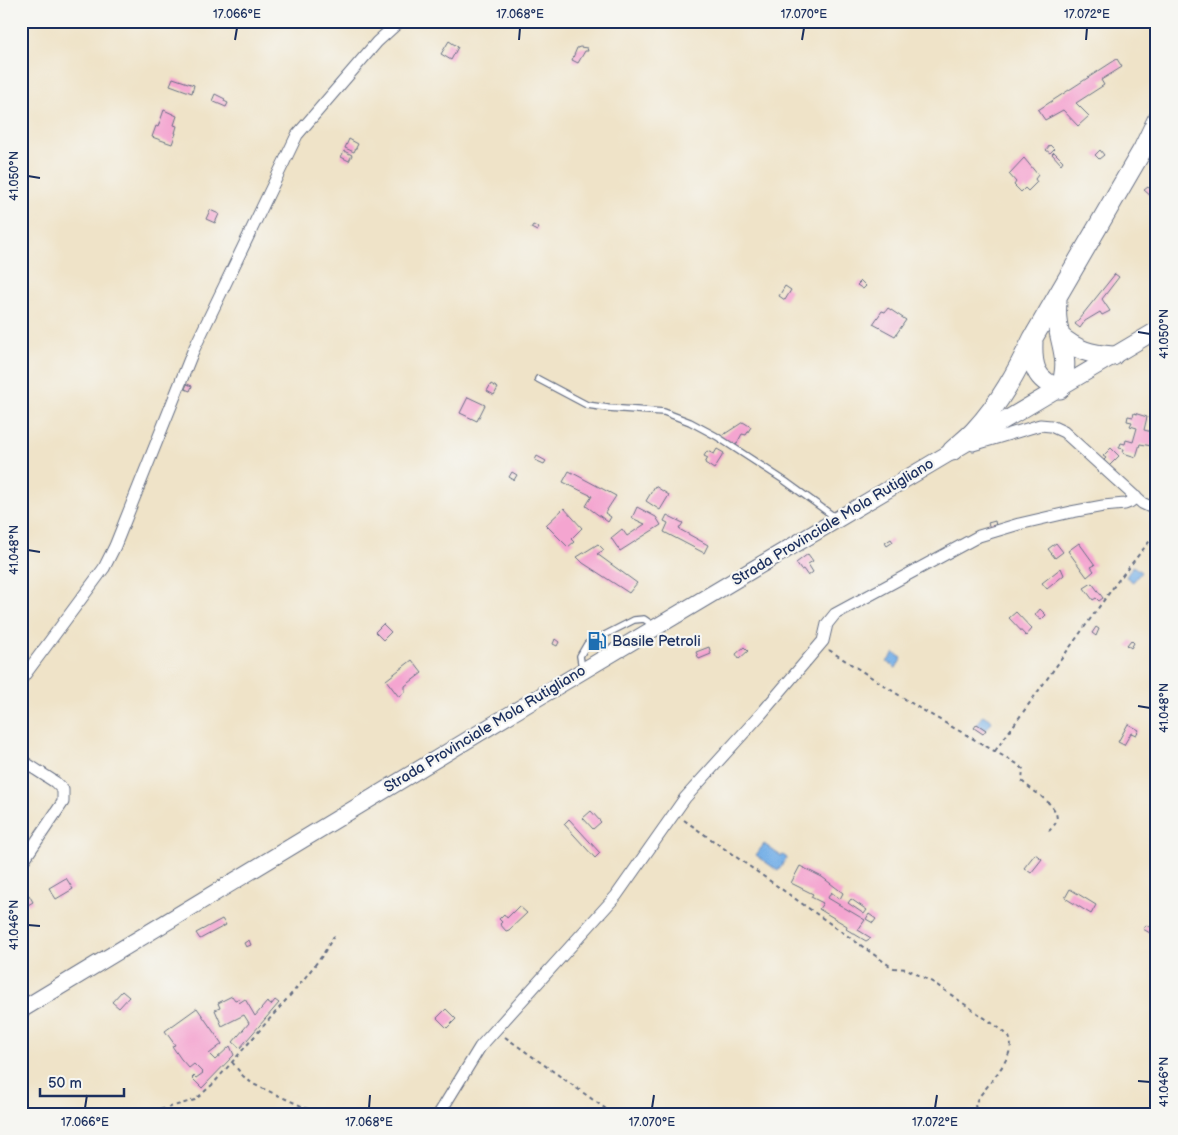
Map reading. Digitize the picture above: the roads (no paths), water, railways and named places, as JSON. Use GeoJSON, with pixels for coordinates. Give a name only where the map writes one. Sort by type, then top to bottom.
{"type":"FeatureCollection","features":[{"type":"Feature","properties":{"kind":"highway"},"geometry":{"type":"LineString","coordinates":[[952,451],[974,431],[997,402],[1018,369],[1033,338],[1150,144],[1157,120]]}},
{"type":"Feature","properties":{"kind":"highway"},"geometry":{"type":"LineString","coordinates":[[1033,338],[1032,359],[1038,376],[1049,385],[1060,389],[1065,375],[1065,358],[1056,318],[1057,298]]}},
{"type":"Feature","properties":{"kind":"highway"},"geometry":{"type":"LineString","coordinates":[[1060,336],[1080,350],[1092,354],[1113,356]]}},
{"type":"Feature","properties":{"kind":"main road","name":"Strada Provinciale Mola Rutigliano"},"geometry":{"type":"LineString","coordinates":[[21,1010],[332,820],[1157,330]]}},
{"type":"Feature","properties":{"kind":"street"},"geometry":{"type":"LineString","coordinates":[[21,680],[104,568],[115,546],[193,352],[297,135],[378,42],[400,21]]}},
{"type":"Feature","properties":{"kind":"street"},"geometry":{"type":"LineString","coordinates":[[952,451],[1040,424],[1051,426],[1064,432],[1142,503],[1157,510]]}},
{"type":"Feature","properties":{"kind":"street"},"geometry":{"type":"LineString","coordinates":[[439,1114],[480,1047],[616,896],[700,779],[767,707],[823,641],[827,624],[835,614],[979,536],[1019,524],[1071,512],[1125,504],[1136,497]]}},
{"type":"Feature","properties":{"kind":"street"},"geometry":{"type":"LineString","coordinates":[[21,760],[55,782],[63,790],[63,802],[21,864]]}},
{"type":"Feature","properties":{"kind":"street"},"geometry":{"type":"LineString","coordinates":[[21,1110],[25,1114]]}},
{"type":"Feature","properties":{"kind":"lane"},"geometry":{"type":"LineString","coordinates":[[538,379],[587,405],[664,412],[690,422],[716,436],[785,480],[837,519]]}},
{"type":"Feature","properties":{"kind":"water"},"geometry":{"type":"Polygon","coordinates":[[[1133,566],[1141,572],[1133,582],[1126,577],[1133,566]]]}},
{"type":"Feature","properties":{"kind":"water"},"geometry":{"type":"Polygon","coordinates":[[[894,653],[902,658],[896,668],[887,662],[894,653]]]}},
{"type":"Feature","properties":{"kind":"water"},"geometry":{"type":"Polygon","coordinates":[[[983,715],[992,721],[986,730],[977,724],[983,715]]]}},
{"type":"Feature","properties":{"kind":"water"},"geometry":{"type":"Polygon","coordinates":[[[764,844],[787,858],[778,871],[756,855],[764,844]]]}},
{"type":"Feature","properties":{"kind":"place","name":"Basile Petroli"},"geometry":{"type":"Point","coordinates":[597,641]}}]}
